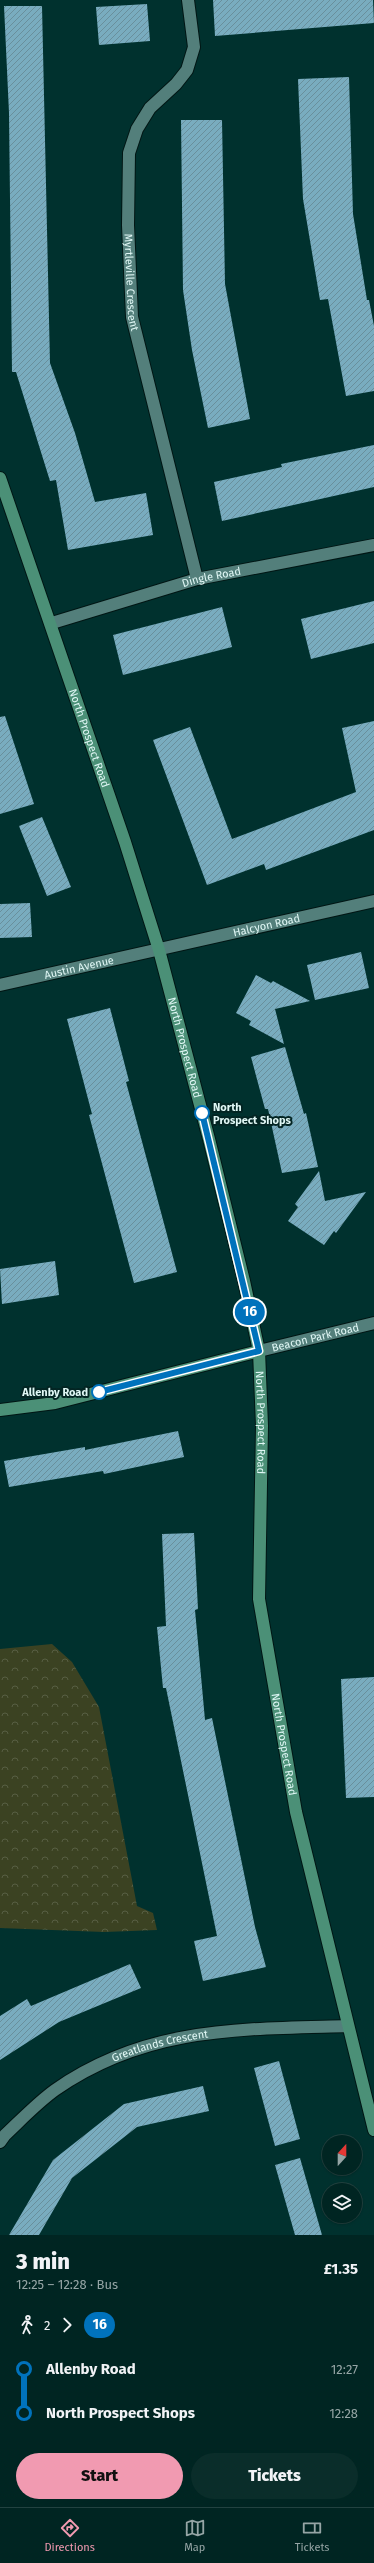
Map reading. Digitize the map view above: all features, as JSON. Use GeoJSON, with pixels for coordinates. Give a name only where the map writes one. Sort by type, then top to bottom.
{"type":"FeatureCollection","features":[{"type":"Feature","properties":{"kind":"street","name":"Myrtleville Crescent"},"geometry":{"type":"LineString","coordinates":[[188,0],[194,47],[187,70],[176,84],[150,108],[137,129],[129,153],[128,225],[132,317],[197,579]]}},
{"type":"Feature","properties":{"kind":"street","name":"North Prospect Road"},"geometry":{"type":"LineString","coordinates":[[0,478],[52,623],[125,842],[159,950],[210,1139],[259,1351],[262,1426],[259,1599],[296,1812],[348,2026],[369,2091],[374,2130]]}},
{"type":"Feature","properties":{"kind":"street","name":"Dingle Road"},"geometry":{"type":"LineString","coordinates":[[52,623],[197,579],[374,545]]}},
{"type":"Feature","properties":{"kind":"street","name":"Halcyon Road"},"geometry":{"type":"LineString","coordinates":[[159,950],[374,901]]}},
{"type":"Feature","properties":{"kind":"street","name":"Austin Avenue"},"geometry":{"type":"LineString","coordinates":[[0,985],[159,950]]}},
{"type":"Feature","properties":{"kind":"street","name":"Beacon Park Road"},"geometry":{"type":"LineString","coordinates":[[0,1410],[56,1403],[374,1323]]}},
{"type":"Feature","properties":{"kind":"street","name":"Greatlands Crescent"},"geometry":{"type":"LineString","coordinates":[[2,2136],[55,2090],[108,2059],[160,2041],[245,2029],[348,2026]]}},
{"type":"Feature","properties":{"kind":"green space"},"geometry":{"type":"Polygon","coordinates":[[[52,1644],[72,1662],[99,1707],[137,1906],[153,1913],[157,1930],[104,1932],[0,1928],[0,1649],[52,1644]]]}},
{"type":"Feature","properties":{"kind":"building"},"geometry":{"type":"Polygon","coordinates":[[[213,0],[373,0],[374,23],[215,36],[213,0]]]}},
{"type":"Feature","properties":{"kind":"building"},"geometry":{"type":"Polygon","coordinates":[[[147,4],[150,41],[99,45],[96,7],[147,4]]]}},
{"type":"Feature","properties":{"kind":"building"},"geometry":{"type":"Polygon","coordinates":[[[4,6],[42,6],[50,363],[75,433],[95,502],[146,493],[153,535],[68,550],[56,480],[50,481],[16,372],[12,372],[9,113],[4,6]]]}},
{"type":"Feature","properties":{"kind":"building"},"geometry":{"type":"Polygon","coordinates":[[[349,77],[353,214],[367,300],[369,300],[374,326],[374,391],[346,396],[328,299],[320,300],[303,199],[298,79],[349,77]]]}},
{"type":"Feature","properties":{"kind":"building"},"geometry":{"type":"Polygon","coordinates":[[[181,120],[222,120],[225,284],[250,419],[208,428],[192,350],[183,290],[181,120]]]}},
{"type":"Feature","properties":{"kind":"building"},"geometry":{"type":"Polygon","coordinates":[[[374,445],[374,487],[222,521],[214,482],[282,467],[281,464],[374,445]]]}},
{"type":"Feature","properties":{"kind":"building"},"geometry":{"type":"Polygon","coordinates":[[[374,601],[374,643],[311,659],[301,619],[374,601]]]}},
{"type":"Feature","properties":{"kind":"building"},"geometry":{"type":"Polygon","coordinates":[[[222,607],[232,647],[123,675],[113,635],[222,607]]]}},
{"type":"Feature","properties":{"kind":"building"},"geometry":{"type":"Polygon","coordinates":[[[5,716],[34,804],[0,814],[0,717],[5,716]]]}},
{"type":"Feature","properties":{"kind":"building"},"geometry":{"type":"Polygon","coordinates":[[[374,721],[374,830],[266,870],[264,864],[207,885],[153,740],[190,727],[232,839],[356,792],[342,728],[374,721]]]}},
{"type":"Feature","properties":{"kind":"building"},"geometry":{"type":"Polygon","coordinates":[[[42,817],[71,887],[47,896],[19,826],[42,817]]]}},
{"type":"Feature","properties":{"kind":"building"},"geometry":{"type":"Polygon","coordinates":[[[30,903],[32,937],[0,938],[0,904],[30,903]]]}},
{"type":"Feature","properties":{"kind":"building"},"geometry":{"type":"Polygon","coordinates":[[[361,952],[369,988],[315,1000],[307,965],[361,952]]]}},
{"type":"Feature","properties":{"kind":"building"},"geometry":{"type":"Polygon","coordinates":[[[256,975],[271,983],[273,981],[310,1001],[275,1009],[284,1044],[249,1025],[251,1021],[236,1013],[256,975]]]}},
{"type":"Feature","properties":{"kind":"building"},"geometry":{"type":"Polygon","coordinates":[[[110,1008],[129,1081],[126,1082],[177,1272],[134,1283],[89,1115],[92,1114],[67,1019],[110,1008]]]}},
{"type":"Feature","properties":{"kind":"building"},"geometry":{"type":"Polygon","coordinates":[[[285,1047],[304,1114],[306,1113],[318,1167],[282,1173],[268,1109],[265,1109],[251,1057],[285,1047]]]}},
{"type":"Feature","properties":{"kind":"building"},"geometry":{"type":"Polygon","coordinates":[[[319,1171],[325,1201],[366,1192],[336,1233],[334,1231],[324,1245],[288,1221],[298,1207],[295,1204],[319,1171]]]}},
{"type":"Feature","properties":{"kind":"building"},"geometry":{"type":"Polygon","coordinates":[[[55,1261],[59,1295],[2,1304],[0,1269],[55,1261]]]}},
{"type":"Feature","properties":{"kind":"building"},"geometry":{"type":"Polygon","coordinates":[[[178,1431],[184,1457],[104,1474],[103,1471],[9,1487],[4,1461],[85,1447],[85,1450],[178,1431]]]}},
{"type":"Feature","properties":{"kind":"building"},"geometry":{"type":"Polygon","coordinates":[[[194,1533],[198,1609],[195,1610],[205,1720],[212,1718],[255,1927],[266,1967],[203,1981],[194,1941],[217,1936],[166,1688],[163,1688],[157,1627],[166,1626],[162,1534],[194,1533]]]}},
{"type":"Feature","properties":{"kind":"building"},"geometry":{"type":"Polygon","coordinates":[[[374,1677],[374,1797],[346,1798],[341,1679],[374,1677]]]}},
{"type":"Feature","properties":{"kind":"building"},"geometry":{"type":"Polygon","coordinates":[[[130,1964],[141,1988],[59,2022],[0,2060],[0,2016],[27,1999],[31,2006],[130,1964]]]}},
{"type":"Feature","properties":{"kind":"building"},"geometry":{"type":"Polygon","coordinates":[[[279,2061],[300,2139],[275,2146],[254,2068],[279,2061]]]}},
{"type":"Feature","properties":{"kind":"building"},"geometry":{"type":"Polygon","coordinates":[[[203,2086],[209,2111],[137,2127],[72,2178],[39,2235],[9,2235],[53,2160],[124,2104],[203,2086]]]}},
{"type":"Feature","properties":{"kind":"building"},"geometry":{"type":"Polygon","coordinates":[[[300,2158],[322,2235],[295,2235],[275,2165],[300,2158]]]}},
{"type":"Feature","properties":{"kind":"bus line","name":"16"},"geometry":{"type":"LineString","coordinates":[[99,1392],[259,1351],[210,1139],[202,1113]]}},
{"type":"Feature","properties":{"kind":"place","name":"North Prospect Shops"},"geometry":{"type":"Point","coordinates":[202,1113]}},
{"type":"Feature","properties":{"kind":"place","name":"Allenby Road"},"geometry":{"type":"Point","coordinates":[99,1392]}}]}
